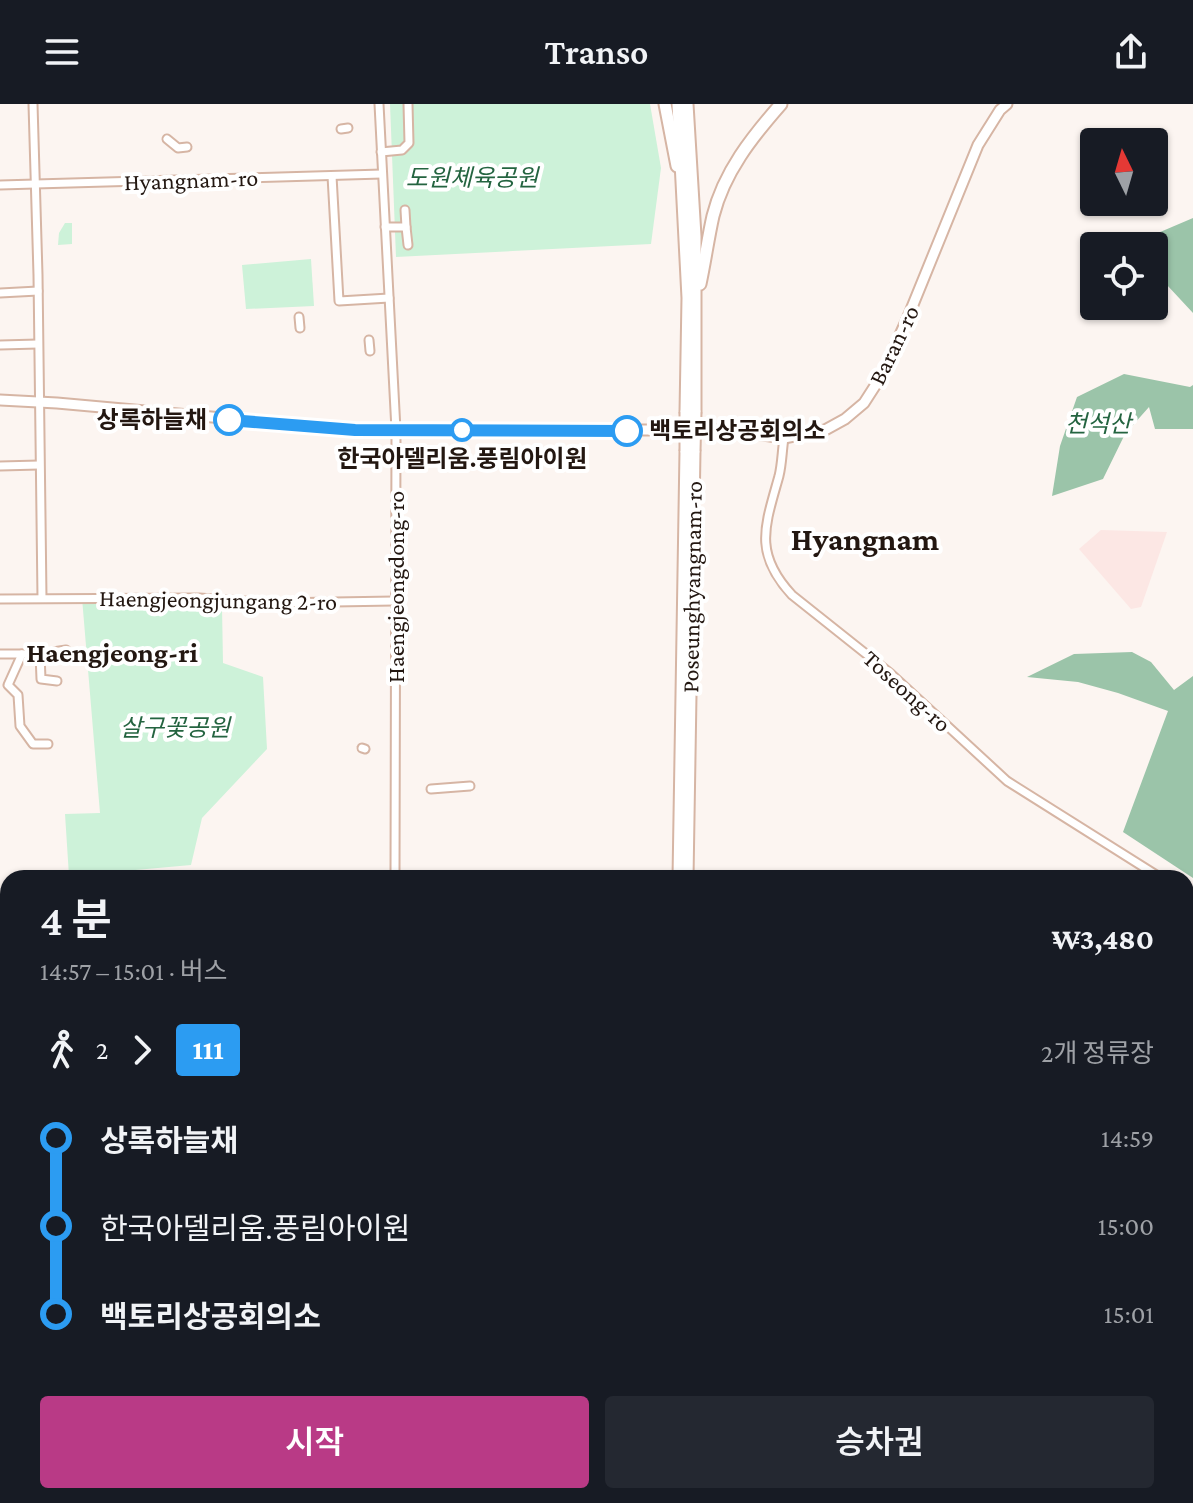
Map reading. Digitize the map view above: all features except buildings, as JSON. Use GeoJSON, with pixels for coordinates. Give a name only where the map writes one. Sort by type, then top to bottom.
{"type":"FeatureCollection","features":[{"type":"Feature","properties":{"kind":"highway"},"geometry":{"type":"LineString","coordinates":[[665,104],[684,191]]}},
{"type":"Feature","properties":{"kind":"highway","name":"Poseunghyangnam-ro"},"geometry":{"type":"LineString","coordinates":[[678,104],[691,412]]}},
{"type":"Feature","properties":{"kind":"highway","name":"Poseunghyangnam-ro"},"geometry":{"type":"LineString","coordinates":[[679,870],[696,304],[693,179],[687,104]]}},
{"type":"Feature","properties":{"kind":"highway"},"geometry":{"type":"LineString","coordinates":[[696,304],[721,192],[747,145],[781,104]]}},
{"type":"Feature","properties":{"kind":"highway","name":"Poseunghyangnam-ro"},"geometry":{"type":"LineString","coordinates":[[687,870],[690,451]]}},
{"type":"Feature","properties":{"kind":"main road","name":"Baran-ro"},"geometry":{"type":"LineString","coordinates":[[0,400],[355,430],[725,430],[784,438],[825,430],[864,403],[882,375],[915,303],[978,145],[1007,104]]}},
{"type":"Feature","properties":{"kind":"street"},"geometry":{"type":"LineString","coordinates":[[33,104],[37,184],[42,598]]}},
{"type":"Feature","properties":{"kind":"street","name":"Haengjeongdong-ro"},"geometry":{"type":"LineString","coordinates":[[379,104],[396,430],[395,870]]}},
{"type":"Feature","properties":{"kind":"street"},"geometry":{"type":"LineString","coordinates":[[381,152],[402,150],[409,143],[408,104]]}},
{"type":"Feature","properties":{"kind":"street"},"geometry":{"type":"LineString","coordinates":[[167,139],[178,148],[187,147]]}},
{"type":"Feature","properties":{"kind":"street","name":"Hyangnam-ro"},"geometry":{"type":"LineString","coordinates":[[0,185],[382,174]]}},
{"type":"Feature","properties":{"kind":"street"},"geometry":{"type":"LineString","coordinates":[[332,176],[339,301],[389,298]]}},
{"type":"Feature","properties":{"kind":"street"},"geometry":{"type":"LineString","coordinates":[[405,210],[408,245]]}},
{"type":"Feature","properties":{"kind":"street"},"geometry":{"type":"LineString","coordinates":[[385,227],[406,227]]}},
{"type":"Feature","properties":{"kind":"street"},"geometry":{"type":"LineString","coordinates":[[0,293],[38,291]]}},
{"type":"Feature","properties":{"kind":"street"},"geometry":{"type":"LineString","coordinates":[[299,317],[300,328]]}},
{"type":"Feature","properties":{"kind":"street"},"geometry":{"type":"LineString","coordinates":[[369,340],[370,351]]}},
{"type":"Feature","properties":{"kind":"street"},"geometry":{"type":"LineString","coordinates":[[0,345],[38,344]]}},
{"type":"Feature","properties":{"kind":"street","name":"Toseong-ro"},"geometry":{"type":"LineString","coordinates":[[784,438],[780,473],[764,529],[773,569],[781,583],[890,673],[1007,781],[1148,870]]}},
{"type":"Feature","properties":{"kind":"street"},"geometry":{"type":"LineString","coordinates":[[2,464],[39,465]]}},
{"type":"Feature","properties":{"kind":"street","name":"Haengjeongjungang 2-ro"},"geometry":{"type":"LineString","coordinates":[[0,599],[199,598],[274,603],[394,601]]}},
{"type":"Feature","properties":{"kind":"street"},"geometry":{"type":"LineString","coordinates":[[0,654],[40,654],[66,650]]}},
{"type":"Feature","properties":{"kind":"street"},"geometry":{"type":"LineString","coordinates":[[22,654],[4,682],[18,695],[18,719],[22,732],[33,744],[48,744]]}},
{"type":"Feature","properties":{"kind":"street"},"geometry":{"type":"LineString","coordinates":[[40,654],[41,679],[57,681]]}},
{"type":"Feature","properties":{"kind":"street"},"geometry":{"type":"LineString","coordinates":[[431,789],[470,786]]}},
{"type":"Feature","properties":{"kind":"shaded area"},"geometry":{"type":"Polygon","coordinates":[[[1101,530],[1167,532],[1141,607],[1131,609],[1079,549],[1101,530]]]}},
{"type":"Feature","properties":{"kind":"green space","name":"도원체육공원"},"geometry":{"type":"Polygon","coordinates":[[[390,104],[650,104],[661,168],[651,244],[396,257],[390,104]]]}},
{"type":"Feature","properties":{"kind":"green space"},"geometry":{"type":"Polygon","coordinates":[[[1193,218],[1193,313],[1168,286],[1168,232],[1160,232],[1193,218]]]}},
{"type":"Feature","properties":{"kind":"green space"},"geometry":{"type":"Polygon","coordinates":[[[65,223],[72,223],[72,244],[58,245],[59,233],[65,223]]]}},
{"type":"Feature","properties":{"kind":"green space"},"geometry":{"type":"Polygon","coordinates":[[[311,259],[314,306],[246,309],[242,265],[311,259]]]}},
{"type":"Feature","properties":{"kind":"green space","name":"천석산"},"geometry":{"type":"Polygon","coordinates":[[[1124,374],[1190,387],[1193,385],[1193,429],[1155,429],[1149,407],[1125,434],[1103,479],[1052,496],[1060,446],[1077,397],[1124,374]]]}},
{"type":"Feature","properties":{"kind":"green space","name":"살구꽃공원"},"geometry":{"type":"Polygon","coordinates":[[[82,598],[132,598],[222,607],[223,663],[263,677],[267,749],[202,818],[191,865],[136,870],[69,870],[65,814],[100,813],[82,598]]]}},
{"type":"Feature","properties":{"kind":"green space"},"geometry":{"type":"Polygon","coordinates":[[[1132,652],[1151,662],[1174,690],[1193,676],[1193,870],[1181,870],[1123,832],[1168,711],[1078,682],[1027,677],[1074,654],[1132,652]]]}},
{"type":"Feature","properties":{"kind":"bus line","name":"111"},"geometry":{"type":"LineString","coordinates":[[229,420],[355,430],[627,431]]}},
{"type":"Feature","properties":{"kind":"place","name":"상록하늘채"},"geometry":{"type":"Point","coordinates":[229,420]}},
{"type":"Feature","properties":{"kind":"place","name":"한국아델리움.풍림아이원"},"geometry":{"type":"Point","coordinates":[462,430]}},
{"type":"Feature","properties":{"kind":"place","name":"백토리상공회의소"},"geometry":{"type":"Point","coordinates":[627,431]}},
{"type":"Feature","properties":{"kind":"district","name":"Hyangnam"},"geometry":{"type":"Point","coordinates":[865,539]}},
{"type":"Feature","properties":{"kind":"district","name":"Haengjeong-ri"},"geometry":{"type":"Point","coordinates":[112,652]}}]}
